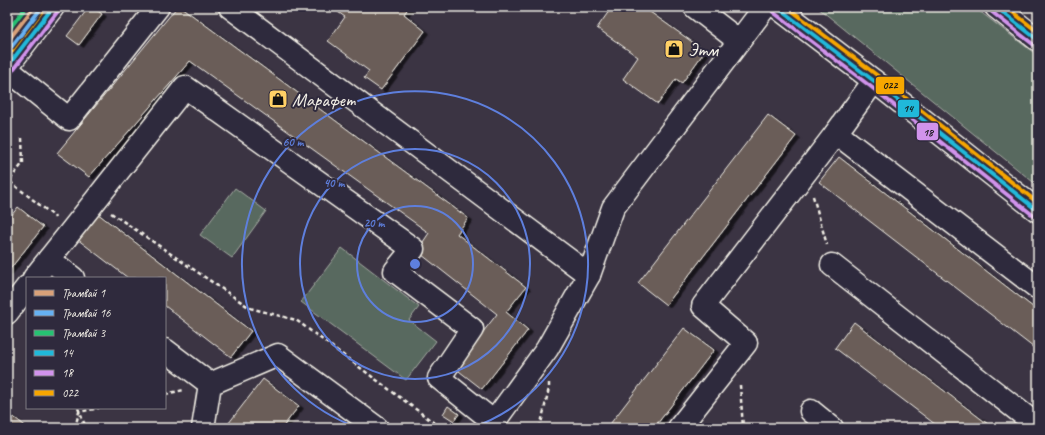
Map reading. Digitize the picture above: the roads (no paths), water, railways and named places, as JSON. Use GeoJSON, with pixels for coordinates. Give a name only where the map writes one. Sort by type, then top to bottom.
{"type":"FeatureCollection","features":[{"type":"Feature","properties":{"kind":"street"},"geometry":{"type":"LineString","coordinates":[[53,7],[9,60],[69,119],[158,7]]}},
{"type":"Feature","properties":{"kind":"street"},"geometry":{"type":"LineString","coordinates":[[230,7],[589,275]]}},
{"type":"Feature","properties":{"kind":"street"},"geometry":{"type":"LineString","coordinates":[[695,7],[739,41]]}},
{"type":"Feature","properties":{"kind":"street"},"geometry":{"type":"LineString","coordinates":[[35,277],[185,88],[413,249],[395,271],[472,329],[438,378],[491,425],[547,349],[589,275],[613,208],[765,7]]}},
{"type":"Feature","properties":{"kind":"street"},"geometry":{"type":"LineString","coordinates":[[777,7],[874,81],[1038,211]]}},
{"type":"Feature","properties":{"kind":"street"},"geometry":{"type":"LineString","coordinates":[[996,7],[1036,35]]}},
{"type":"Feature","properties":{"kind":"street"},"geometry":{"type":"LineString","coordinates":[[679,428],[746,343],[703,306],[836,133],[874,81]]}},
{"type":"Feature","properties":{"kind":"street"},"geometry":{"type":"LineString","coordinates":[[836,133],[1038,288]]}},
{"type":"Feature","properties":{"kind":"street"},"geometry":{"type":"LineString","coordinates":[[53,254],[72,277]]}},
{"type":"Feature","properties":{"kind":"street"},"geometry":{"type":"LineString","coordinates":[[832,265],[1038,426]]}},
{"type":"Feature","properties":{"kind":"street"},"geometry":{"type":"LineString","coordinates":[[7,313],[26,288]]}},
{"type":"Feature","properties":{"kind":"street"},"geometry":{"type":"LineString","coordinates":[[166,351],[210,384]]}},
{"type":"Feature","properties":{"kind":"street"},"geometry":{"type":"LineString","coordinates":[[210,384],[278,355],[377,428]]}},
{"type":"Feature","properties":{"kind":"street"},"geometry":{"type":"LineString","coordinates":[[202,428],[210,384]]}},
{"type":"Feature","properties":{"kind":"street"},"geometry":{"type":"LineString","coordinates":[[811,411],[832,428]]}},
{"type":"Feature","properties":{"kind":"tram line","name":"3"},"geometry":{"type":"LineString","coordinates":[[7,32],[26,7]]}},
{"type":"Feature","properties":{"kind":"tram line","name":"1"},"geometry":{"type":"LineString","coordinates":[[7,42],[34,7]]}},
{"type":"Feature","properties":{"kind":"tram line","name":"16"},"geometry":{"type":"LineString","coordinates":[[12,46],[39,11]]}},
{"type":"Feature","properties":{"kind":"place","name":"Этм"},"geometry":{"type":"Point","coordinates":[674,49]}},
{"type":"Feature","properties":{"kind":"place","name":"Марафет"},"geometry":{"type":"Point","coordinates":[278,99]}}]}
